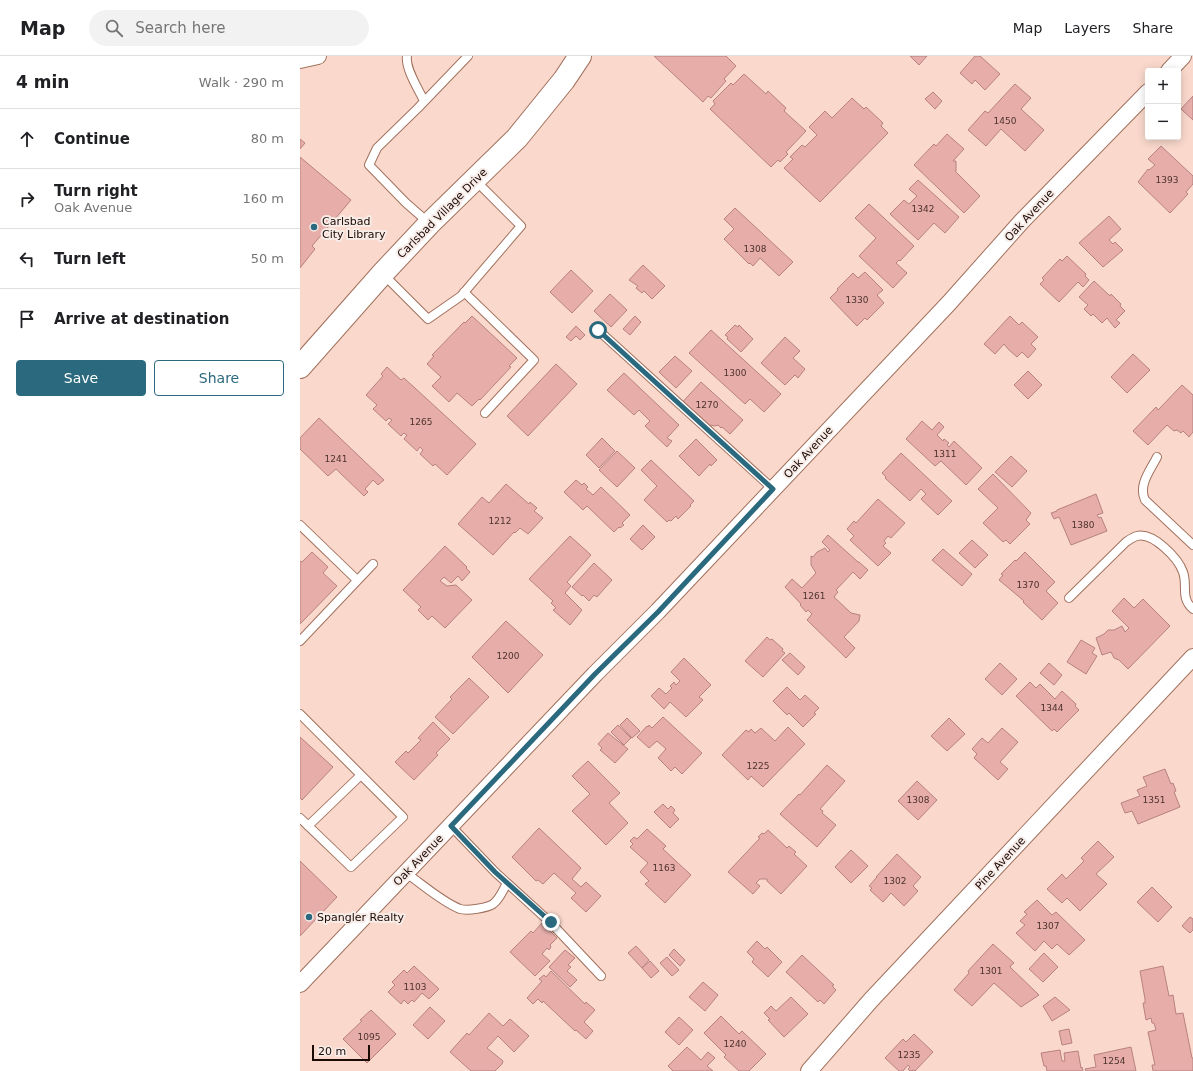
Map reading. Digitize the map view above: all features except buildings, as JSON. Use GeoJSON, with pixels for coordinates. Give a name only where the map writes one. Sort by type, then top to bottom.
{"type":"FeatureCollection","features":[{"type":"Feature","properties":{"kind":"main road","name":"Carlsbad Village Drive"},"geometry":{"type":"LineString","coordinates":[[300,367],[382,273],[516,138],[564,80],[580,56]]}},
{"type":"Feature","properties":{"kind":"street"},"geometry":{"type":"LineString","coordinates":[[300,60],[318,56]]}},
{"type":"Feature","properties":{"kind":"street"},"geometry":{"type":"LineString","coordinates":[[1172,68],[1183,56]]}},
{"type":"Feature","properties":{"kind":"street","name":"Oak Avenue"},"geometry":{"type":"LineString","coordinates":[[300,984],[595,674],[658,612],[949,303],[1022,221],[1145,95]]}},
{"type":"Feature","properties":{"kind":"street","name":"Pine Avenue"},"geometry":{"type":"LineString","coordinates":[[809,1071],[871,1000],[1193,657]]}},
{"type":"Feature","properties":{"kind":"lane"},"geometry":{"type":"LineString","coordinates":[[407,56],[406,59],[410,73],[424,101]]}},
{"type":"Feature","properties":{"kind":"lane"},"geometry":{"type":"LineString","coordinates":[[429,224],[369,165],[377,148],[468,56]]}},
{"type":"Feature","properties":{"kind":"lane"},"geometry":{"type":"LineString","coordinates":[[382,273],[428,319],[461,296],[521,226],[474,179]]}},
{"type":"Feature","properties":{"kind":"lane"},"geometry":{"type":"LineString","coordinates":[[464,292],[534,360],[485,413]]}},
{"type":"Feature","properties":{"kind":"lane"},"geometry":{"type":"LineString","coordinates":[[598,330],[773,489]]}},
{"type":"Feature","properties":{"kind":"lane"},"geometry":{"type":"LineString","coordinates":[[1157,457],[1143,484],[1142,493],[1145,500],[1193,545]]}},
{"type":"Feature","properties":{"kind":"lane"},"geometry":{"type":"LineString","coordinates":[[300,525],[358,580]]}},
{"type":"Feature","properties":{"kind":"lane"},"geometry":{"type":"LineString","coordinates":[[1069,598],[1126,542],[1136,536],[1147,536],[1167,548],[1183,571],[1186,584],[1185,599],[1193,609]]}},
{"type":"Feature","properties":{"kind":"lane"},"geometry":{"type":"LineString","coordinates":[[300,641],[373,564]]}},
{"type":"Feature","properties":{"kind":"lane"},"geometry":{"type":"LineString","coordinates":[[300,714],[403,817],[351,867],[300,818]]}},
{"type":"Feature","properties":{"kind":"lane"},"geometry":{"type":"LineString","coordinates":[[308,826],[361,775]]}},
{"type":"Feature","properties":{"kind":"lane"},"geometry":{"type":"LineString","coordinates":[[451,826],[495,872],[551,922],[601,976]]}},
{"type":"Feature","properties":{"kind":"lane"},"geometry":{"type":"LineString","coordinates":[[406,873],[440,898],[461,909],[478,909],[493,904],[499,898],[507,883]]}},
{"type":"Feature","properties":{"kind":"place","name":"Carlsbad City Library"},"geometry":{"type":"Point","coordinates":[314,227]}},
{"type":"Feature","properties":{"kind":"place","name":"Spangler Realty"},"geometry":{"type":"Point","coordinates":[309,917]}},
{"type":"Feature","properties":{"kind":"route"},"geometry":{"type":"LineString","coordinates":[[551,922],[495,872],[451,826],[595,674],[658,612],[773,489],[598,330]]}}]}
